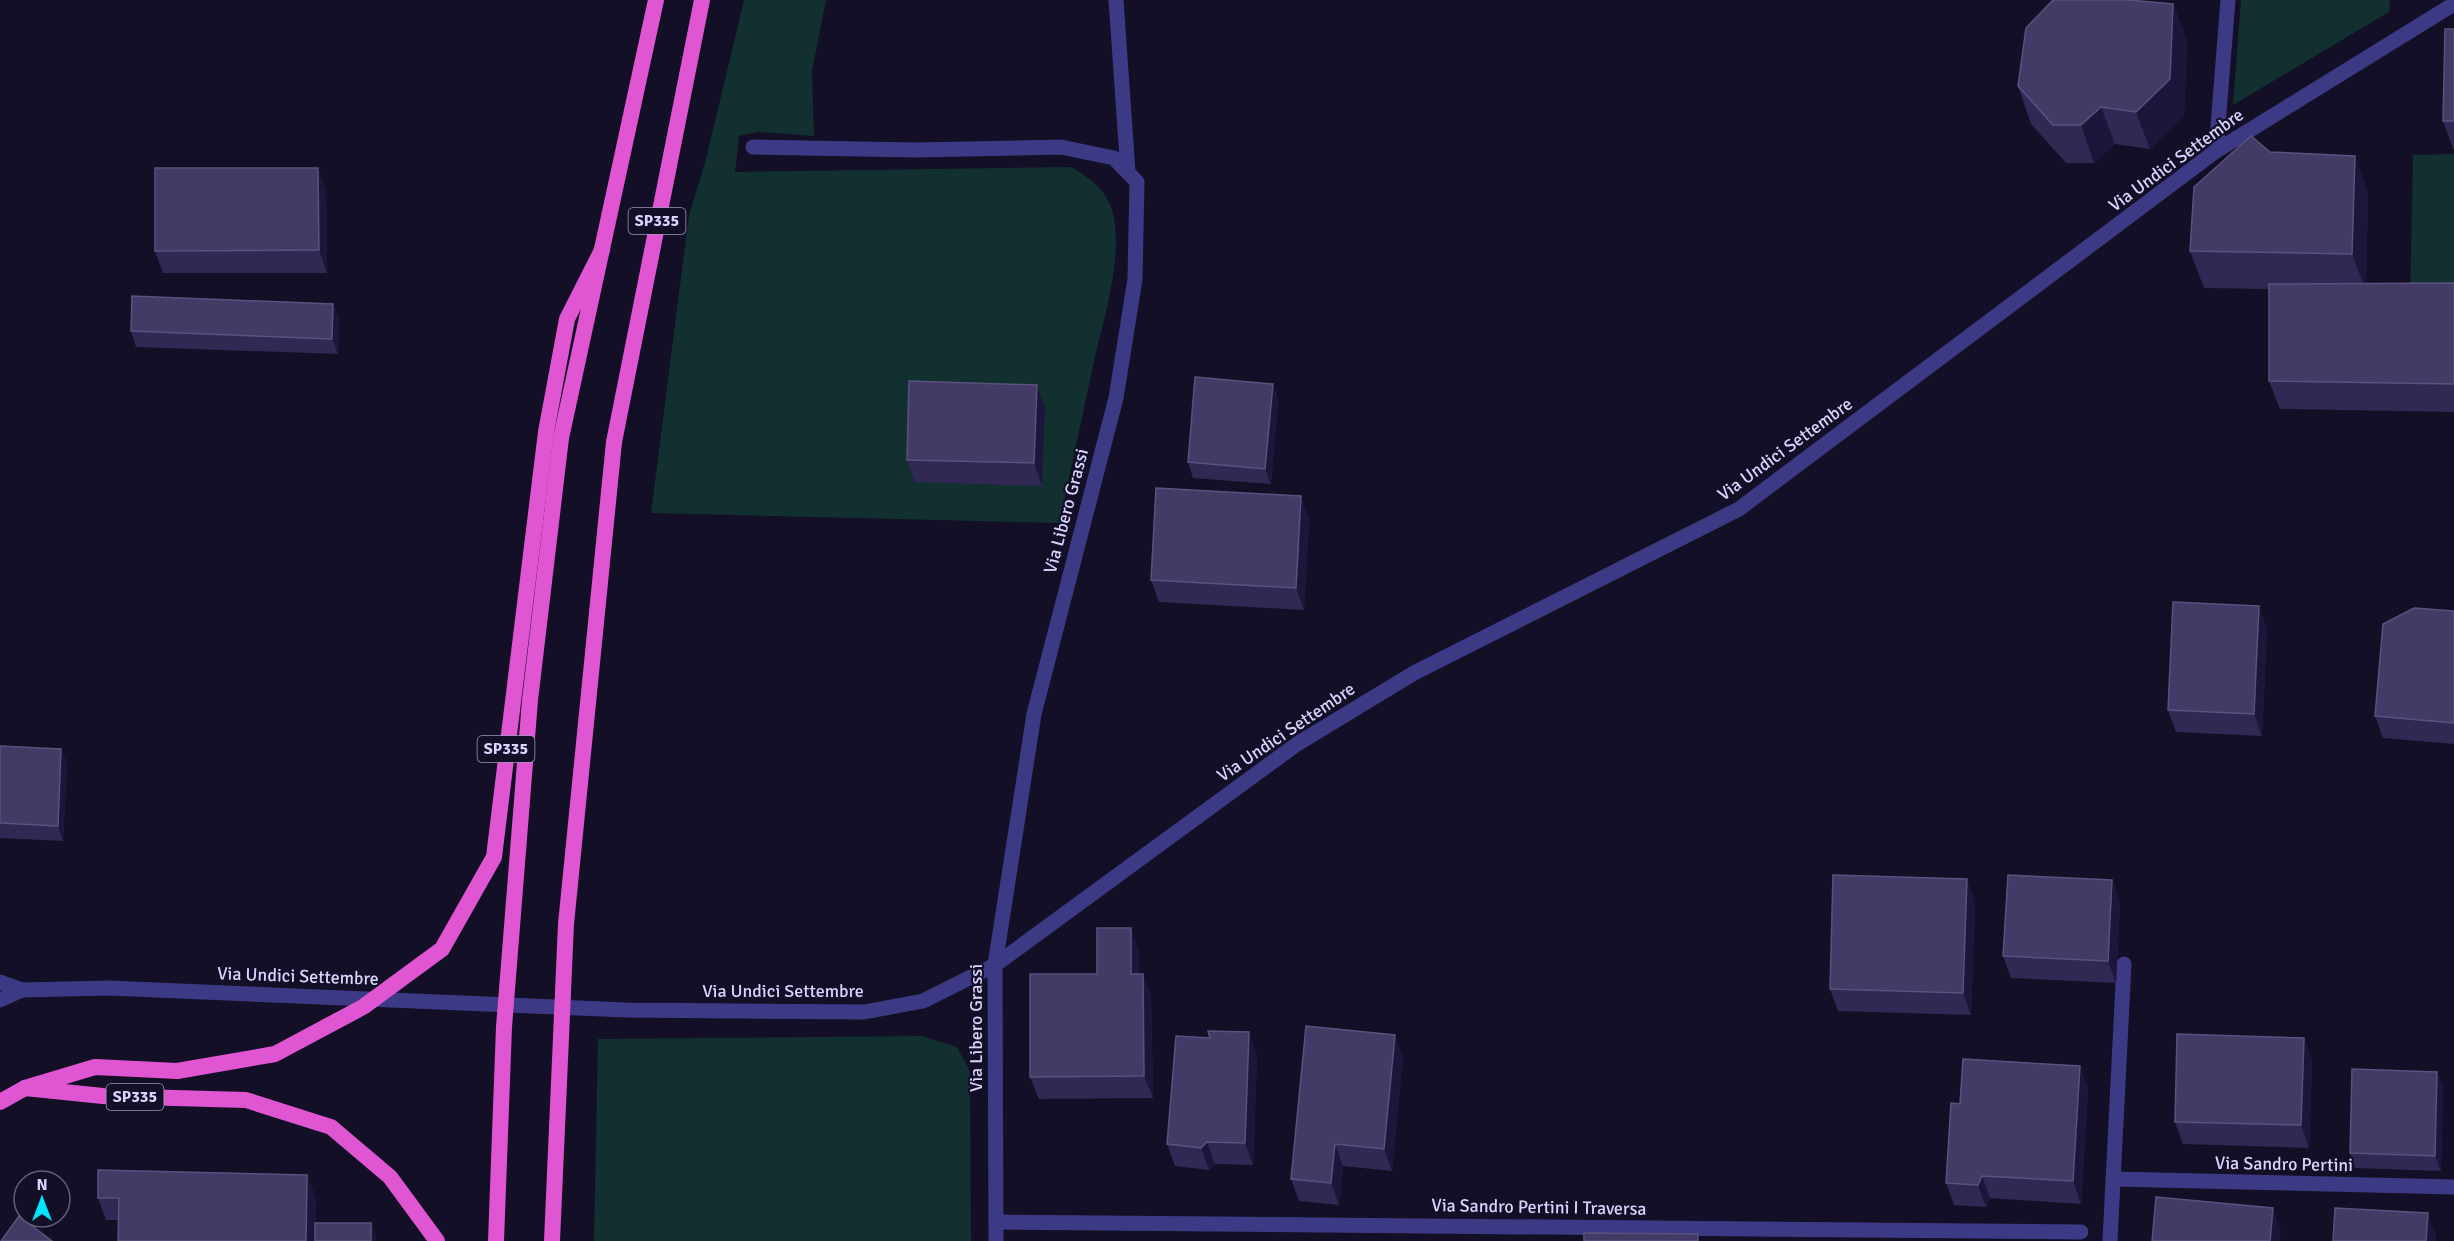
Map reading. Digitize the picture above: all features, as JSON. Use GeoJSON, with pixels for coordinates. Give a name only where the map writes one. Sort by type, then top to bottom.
{"type":"FeatureCollection","features":[{"type":"Feature","properties":{"kind":"highway"},"geometry":{"type":"LineString","coordinates":[[648,0],[652,17]]}},
{"type":"Feature","properties":{"kind":"highway","name":"SP335"},"geometry":{"type":"LineString","coordinates":[[496,1241],[504,1027],[530,700],[561,438],[656,0]]}},
{"type":"Feature","properties":{"kind":"highway","name":"SP335"},"geometry":{"type":"LineString","coordinates":[[552,1241],[566,924],[614,442],[702,0]]}},
{"type":"Feature","properties":{"kind":"highway","name":"SP335"},"geometry":{"type":"LineString","coordinates":[[0,1102],[25,1088],[95,1067],[177,1071],[275,1054],[363,1007],[442,950],[494,857],[546,432],[567,319],[602,250]]}},
{"type":"Feature","properties":{"kind":"highway","name":"SP335"},"geometry":{"type":"LineString","coordinates":[[25,1088],[103,1096],[246,1100],[331,1127],[390,1177],[438,1241]]}},
{"type":"Feature","properties":{"kind":"street","name":"Via Libero Grassi"},"geometry":{"type":"LineString","coordinates":[[996,1241],[995,965],[1034,714],[1116,398],[1135,279],[1137,182],[1128,172],[1116,0]]}},
{"type":"Feature","properties":{"kind":"street"},"geometry":{"type":"LineString","coordinates":[[2216,151],[2228,0]]}},
{"type":"Feature","properties":{"kind":"street","name":"Via Undici Settembre"},"geometry":{"type":"LineString","coordinates":[[0,1000],[22,990],[109,988],[626,1010],[864,1012],[923,1001],[995,965],[1297,744],[1414,673],[1739,509],[2216,151],[2454,4]]}},
{"type":"Feature","properties":{"kind":"street"},"geometry":{"type":"LineString","coordinates":[[753,147],[916,150],[1061,147],[1114,158],[1128,172]]}},
{"type":"Feature","properties":{"kind":"street"},"geometry":{"type":"LineString","coordinates":[[2110,1241],[2124,964]]}},
{"type":"Feature","properties":{"kind":"street"},"geometry":{"type":"LineString","coordinates":[[0,982],[22,990]]}},
{"type":"Feature","properties":{"kind":"street","name":"Via Sandro Pertini"},"geometry":{"type":"LineString","coordinates":[[2113,1179],[2454,1187]]}},
{"type":"Feature","properties":{"kind":"street","name":"Via Sandro Pertini I Traversa"},"geometry":{"type":"LineString","coordinates":[[996,1222],[2081,1232]]}},
{"type":"Feature","properties":{"kind":"green space"},"geometry":{"type":"Polygon","coordinates":[[[744,0],[826,0],[812,71],[814,136],[757,132],[739,136],[735,172],[1071,167],[1091,180],[1107,198],[1116,230],[1112,285],[1060,523],[651,513],[689,215],[705,163],[744,0]]]}},
{"type":"Feature","properties":{"kind":"green space"},"geometry":{"type":"Polygon","coordinates":[[[2241,0],[2390,0],[2389,12],[2233,105],[2241,0]]]}},
{"type":"Feature","properties":{"kind":"green space"},"geometry":{"type":"Polygon","coordinates":[[[2454,154],[2454,304],[2410,304],[2413,155],[2454,154]]]}},
{"type":"Feature","properties":{"kind":"green space"},"geometry":{"type":"Polygon","coordinates":[[[922,1036],[957,1047],[970,1072],[971,1241],[594,1241],[598,1039],[922,1036]]]}},
{"type":"Feature","properties":{"kind":"building"},"geometry":{"type":"Polygon","coordinates":[[[2053,0],[2129,0],[2173,4],[2170,79],[2136,112],[2101,107],[2081,125],[2053,125],[2018,86],[2026,28],[2053,0]]]}},
{"type":"Feature","properties":{"kind":"building"},"geometry":{"type":"Polygon","coordinates":[[[2445,29],[2454,29],[2454,121],[2443,121],[2445,29]]]}},
{"type":"Feature","properties":{"kind":"building"},"geometry":{"type":"Polygon","coordinates":[[[2251,136],[2270,152],[2355,156],[2352,254],[2190,251],[2194,187],[2251,136]]]}},
{"type":"Feature","properties":{"kind":"building"},"geometry":{"type":"Polygon","coordinates":[[[155,168],[318,168],[319,250],[155,251],[155,168]]]}},
{"type":"Feature","properties":{"kind":"building"},"geometry":{"type":"Polygon","coordinates":[[[2454,283],[2454,384],[2269,381],[2269,284],[2454,283]]]}},
{"type":"Feature","properties":{"kind":"building"},"geometry":{"type":"Polygon","coordinates":[[[132,296],[333,304],[332,339],[131,331],[132,296]]]}},
{"type":"Feature","properties":{"kind":"building"},"geometry":{"type":"Polygon","coordinates":[[[1195,377],[1273,384],[1265,469],[1188,462],[1195,377]]]}},
{"type":"Feature","properties":{"kind":"building"},"geometry":{"type":"Polygon","coordinates":[[[909,381],[1037,385],[1034,463],[907,460],[909,381]]]}},
{"type":"Feature","properties":{"kind":"building"},"geometry":{"type":"Polygon","coordinates":[[[1156,488],[1301,496],[1296,588],[1151,580],[1156,488]]]}},
{"type":"Feature","properties":{"kind":"building"},"geometry":{"type":"Polygon","coordinates":[[[2173,602],[2259,606],[2254,714],[2168,710],[2173,602]]]}},
{"type":"Feature","properties":{"kind":"building"},"geometry":{"type":"Polygon","coordinates":[[[2414,608],[2454,611],[2454,723],[2375,716],[2383,624],[2414,608]]]}},
{"type":"Feature","properties":{"kind":"building"},"geometry":{"type":"Polygon","coordinates":[[[0,746],[61,749],[58,826],[0,823],[0,746]]]}},
{"type":"Feature","properties":{"kind":"building"},"geometry":{"type":"Polygon","coordinates":[[[1833,875],[1967,879],[1963,993],[1830,989],[1833,875]]]}},
{"type":"Feature","properties":{"kind":"building"},"geometry":{"type":"Polygon","coordinates":[[[2008,875],[2112,880],[2108,961],[2003,956],[2008,875]]]}},
{"type":"Feature","properties":{"kind":"building"},"geometry":{"type":"Polygon","coordinates":[[[1097,928],[1131,928],[1131,974],[1143,974],[1144,1076],[1030,1077],[1030,974],[1097,974],[1097,928]]]}},
{"type":"Feature","properties":{"kind":"building"},"geometry":{"type":"Polygon","coordinates":[[[1306,1026],[1395,1035],[1384,1149],[1335,1144],[1331,1183],[1291,1179],[1306,1026]]]}},
{"type":"Feature","properties":{"kind":"building"},"geometry":{"type":"Polygon","coordinates":[[[1208,1031],[1249,1032],[1245,1143],[1207,1142],[1201,1148],[1167,1144],[1176,1036],[1210,1038],[1208,1031]]]}},
{"type":"Feature","properties":{"kind":"building"},"geometry":{"type":"Polygon","coordinates":[[[2177,1034],[2304,1038],[2301,1125],[2175,1122],[2177,1034]]]}},
{"type":"Feature","properties":{"kind":"building"},"geometry":{"type":"Polygon","coordinates":[[[1963,1059],[2080,1066],[2073,1181],[1982,1176],[1978,1185],[1946,1183],[1951,1103],[1960,1104],[1963,1059]]]}},
{"type":"Feature","properties":{"kind":"building"},"geometry":{"type":"Polygon","coordinates":[[[2352,1069],[2437,1072],[2435,1156],[2350,1153],[2352,1069]]]}},
{"type":"Feature","properties":{"kind":"building"},"geometry":{"type":"Polygon","coordinates":[[[98,1170],[307,1175],[306,1241],[118,1241],[119,1198],[98,1198],[98,1170]]]}},
{"type":"Feature","properties":{"kind":"building"},"geometry":{"type":"Polygon","coordinates":[[[2156,1197],[2273,1208],[2270,1241],[2152,1241],[2156,1197]]]}},
{"type":"Feature","properties":{"kind":"building"},"geometry":{"type":"Polygon","coordinates":[[[2335,1208],[2428,1213],[2426,1241],[2333,1241],[2335,1208]]]}},
{"type":"Feature","properties":{"kind":"building"},"geometry":{"type":"Polygon","coordinates":[[[315,1223],[371,1223],[371,1241],[315,1241],[315,1223]]]}},
{"type":"Feature","properties":{"kind":"building"},"geometry":{"type":"Polygon","coordinates":[[[12,1226],[12,1229],[36,1229],[52,1241],[1,1241],[12,1226]]]}},
{"type":"Feature","properties":{"kind":"building"},"geometry":{"type":"Polygon","coordinates":[[[1584,1233],[1698,1234],[1698,1241],[1584,1241],[1584,1233]]]}}]}
